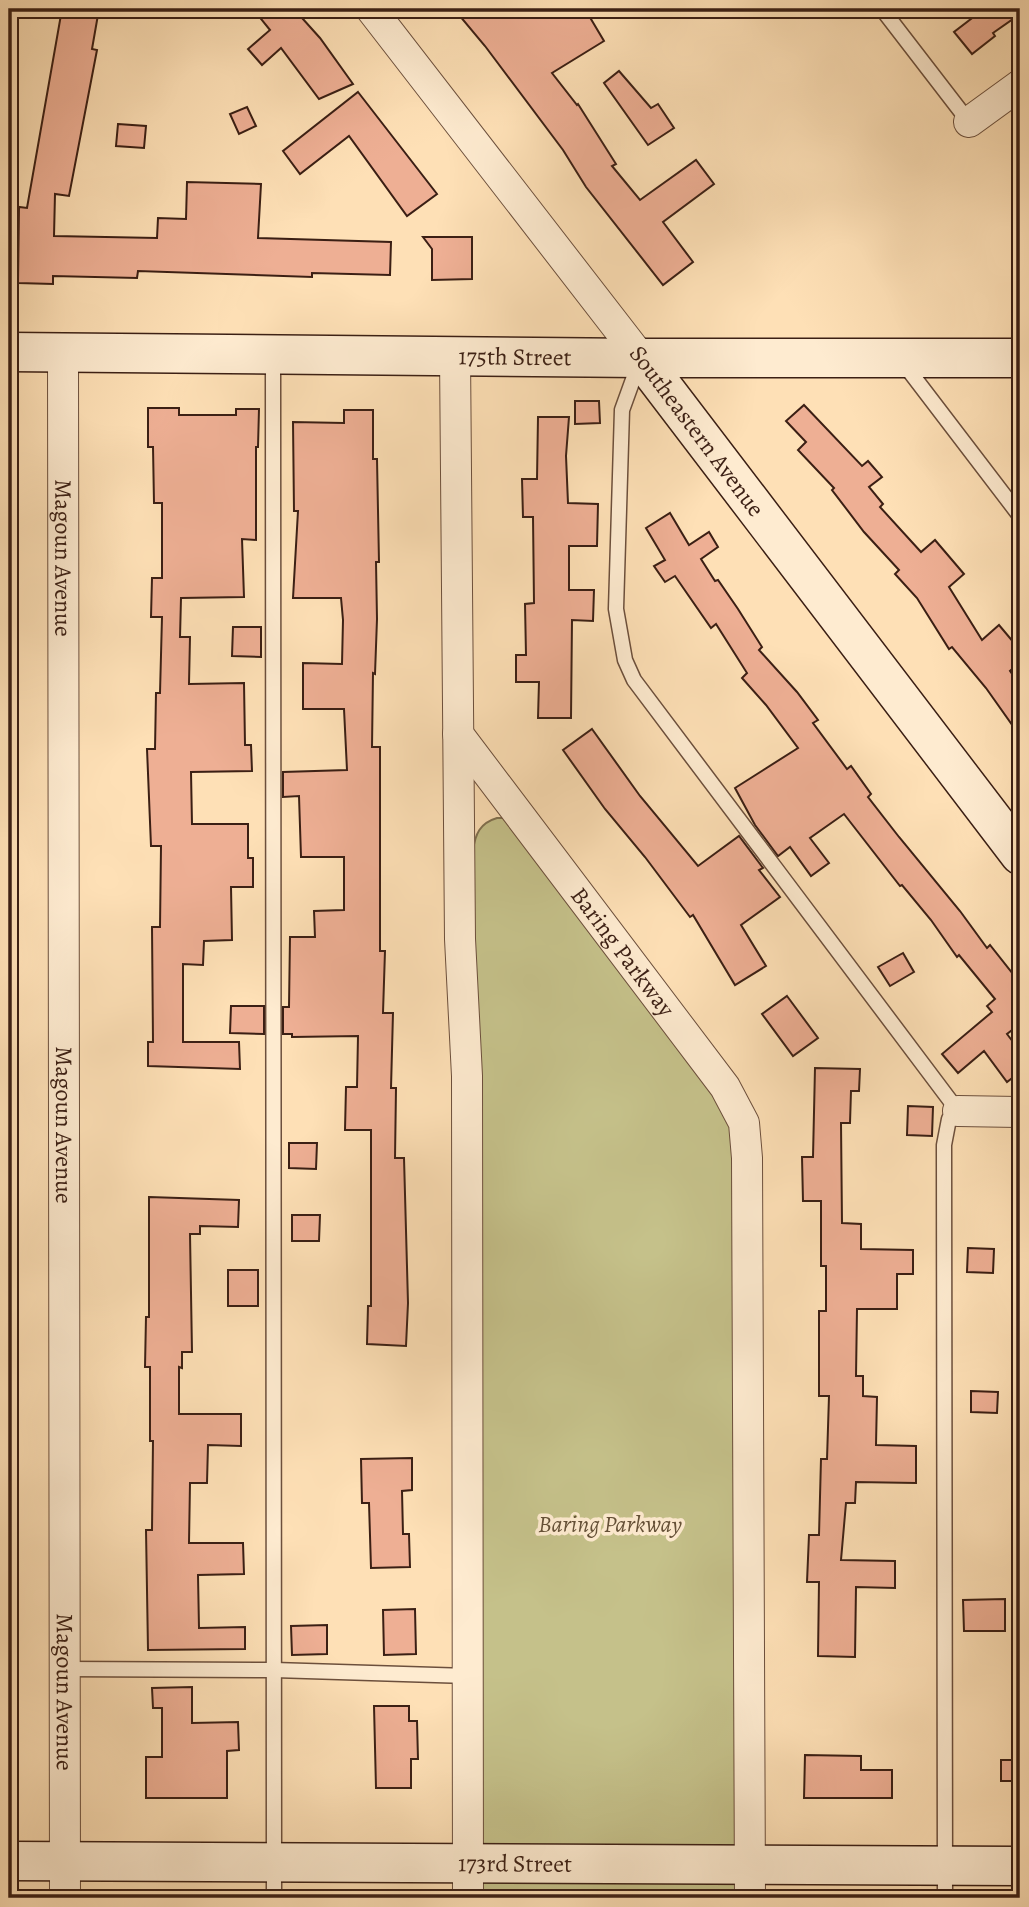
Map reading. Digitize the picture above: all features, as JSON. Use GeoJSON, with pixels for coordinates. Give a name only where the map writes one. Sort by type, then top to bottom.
{"type":"FeatureCollection","features":[{"type":"Feature","properties":{"kind":"street","name":"Southeastern Avenue"},"geometry":{"type":"LineString","coordinates":[[371,9],[1020,855]]}},
{"type":"Feature","properties":{"kind":"street"},"geometry":{"type":"LineString","coordinates":[[969,122],[1020,85]]}},
{"type":"Feature","properties":{"kind":"street","name":"175th Street"},"geometry":{"type":"LineString","coordinates":[[9,352],[641,358],[1020,358]]}},
{"type":"Feature","properties":{"kind":"street","name":"Magoun Avenue"},"geometry":{"type":"LineString","coordinates":[[64,353],[65,1880]]}},
{"type":"Feature","properties":{"kind":"street"},"geometry":{"type":"LineString","coordinates":[[455,355],[460,939],[467,1076],[468,1881]]}},
{"type":"Feature","properties":{"kind":"street","name":"Baring Parkway"},"geometry":{"type":"LineString","coordinates":[[458,734],[725,1087],[744,1124],[748,1171],[750,1881]]}},
{"type":"Feature","properties":{"kind":"street"},"geometry":{"type":"LineString","coordinates":[[958,1111],[1020,1112]]}},
{"type":"Feature","properties":{"kind":"street","name":"173rd Street"},"geometry":{"type":"LineString","coordinates":[[9,1861],[65,1880],[945,1882],[1020,1866]]}},
{"type":"Feature","properties":{"kind":"lane"},"geometry":{"type":"LineString","coordinates":[[882,9],[969,122]]}},
{"type":"Feature","properties":{"kind":"lane"},"geometry":{"type":"LineString","coordinates":[[273,354],[274,1880]]}},
{"type":"Feature","properties":{"kind":"lane"},"geometry":{"type":"LineString","coordinates":[[641,358],[622,410],[616,609],[625,660],[634,680],[958,1111],[950,1119],[944,1146],[945,1882]]}},
{"type":"Feature","properties":{"kind":"lane"},"geometry":{"type":"LineString","coordinates":[[900,359],[1020,516]]}},
{"type":"Feature","properties":{"kind":"lane"},"geometry":{"type":"LineString","coordinates":[[64,1669],[274,1670],[468,1676]]}},
{"type":"Feature","properties":{"kind":"green space","name":"Baring Parkway"},"geometry":{"type":"Polygon","coordinates":[[[497,818],[505,818],[714,1085],[737,1135],[741,1898],[480,1898],[473,851],[479,830],[497,818]]]}},
{"type":"Feature","properties":{"kind":"building"},"geometry":{"type":"Polygon","coordinates":[[[62,9],[99,9],[92,49],[97,50],[69,196],[55,194],[54,236],[157,238],[158,218],[186,219],[187,182],[261,184],[258,238],[391,242],[390,275],[312,273],[312,277],[138,271],[137,278],[53,276],[53,284],[18,283],[19,207],[27,208],[62,9]]]}},
{"type":"Feature","properties":{"kind":"building"},"geometry":{"type":"Polygon","coordinates":[[[253,9],[294,9],[320,38],[353,84],[319,99],[281,48],[262,65],[248,49],[270,30],[253,9]]]}},
{"type":"Feature","properties":{"kind":"building"},"geometry":{"type":"Polygon","coordinates":[[[454,9],[585,9],[604,41],[552,73],[578,104],[616,164],[612,166],[640,200],[696,160],[714,184],[663,222],[693,262],[663,285],[586,187],[563,150],[485,46],[454,9]]]}},
{"type":"Feature","properties":{"kind":"building"},"geometry":{"type":"Polygon","coordinates":[[[984,9],[1020,9],[1020,14],[993,33],[995,36],[972,54],[954,32],[984,9]]]}},
{"type":"Feature","properties":{"kind":"building"},"geometry":{"type":"Polygon","coordinates":[[[619,71],[651,108],[658,104],[674,128],[648,145],[604,83],[619,71]]]}},
{"type":"Feature","properties":{"kind":"building"},"geometry":{"type":"Polygon","coordinates":[[[358,92],[437,194],[407,216],[349,136],[300,174],[283,151],[358,92]]]}},
{"type":"Feature","properties":{"kind":"building"},"geometry":{"type":"Polygon","coordinates":[[[247,107],[256,126],[239,134],[230,114],[247,107]]]}},
{"type":"Feature","properties":{"kind":"building"},"geometry":{"type":"Polygon","coordinates":[[[118,124],[146,126],[144,148],[116,146],[118,124]]]}},
{"type":"Feature","properties":{"kind":"building"},"geometry":{"type":"Polygon","coordinates":[[[423,237],[472,237],[472,279],[432,280],[432,249],[423,237]]]}},
{"type":"Feature","properties":{"kind":"building"},"geometry":{"type":"Polygon","coordinates":[[[575,401],[599,401],[600,423],[575,424],[575,401]]]}},
{"type":"Feature","properties":{"kind":"building"},"geometry":{"type":"Polygon","coordinates":[[[804,405],[862,466],[868,461],[882,477],[869,487],[883,504],[880,507],[921,552],[935,540],[964,574],[949,587],[982,640],[999,625],[1020,650],[1020,662],[1010,671],[1020,685],[1020,736],[986,688],[952,647],[949,649],[917,598],[895,574],[899,570],[864,532],[832,490],[834,488],[798,450],[806,442],[786,421],[804,405]]]}},
{"type":"Feature","properties":{"kind":"building"},"geometry":{"type":"Polygon","coordinates":[[[148,408],[179,408],[179,415],[236,415],[236,409],[259,409],[256,447],[256,540],[242,539],[244,597],[181,598],[180,637],[190,637],[189,684],[244,683],[245,745],[251,745],[252,771],[191,772],[192,824],[248,824],[248,858],[253,858],[253,887],[231,887],[232,940],[204,941],[203,965],[183,964],[183,1042],[239,1042],[240,1069],[148,1066],[148,1042],[153,1042],[152,927],[160,927],[161,846],[151,846],[147,749],[155,749],[156,693],[160,693],[162,617],[151,617],[152,578],[162,578],[162,503],[154,503],[153,447],[148,447],[148,408]]]}},
{"type":"Feature","properties":{"kind":"building"},"geometry":{"type":"Polygon","coordinates":[[[344,410],[373,410],[373,459],[377,459],[379,562],[376,562],[377,619],[372,747],[380,747],[380,951],[385,951],[383,1013],[393,1013],[391,1088],[396,1088],[395,1158],[404,1158],[408,1303],[406,1346],[367,1344],[368,1306],[371,1306],[371,1130],[345,1130],[346,1087],[357,1087],[358,1036],[292,1037],[292,1034],[283,1034],[283,1007],[289,1007],[290,937],[315,937],[314,911],[344,910],[344,857],[301,857],[299,796],[283,797],[283,772],[347,770],[344,709],[303,709],[303,663],[342,664],[343,620],[341,598],[293,598],[298,511],[294,511],[293,422],[344,423],[344,410]]]}},
{"type":"Feature","properties":{"kind":"building"},"geometry":{"type":"Polygon","coordinates":[[[538,417],[569,417],[566,456],[568,503],[598,504],[597,546],[569,546],[569,590],[594,590],[593,621],[572,620],[571,718],[538,718],[539,682],[516,682],[516,655],[526,655],[525,604],[534,603],[533,517],[523,517],[522,479],[537,479],[538,417]]]}},
{"type":"Feature","properties":{"kind":"building"},"geometry":{"type":"Polygon","coordinates":[[[670,513],[689,545],[709,532],[718,547],[701,559],[738,609],[762,647],[759,650],[818,720],[813,723],[847,769],[851,766],[871,794],[868,797],[899,837],[987,948],[990,945],[1020,983],[1020,1024],[1007,1034],[1020,1051],[1020,1072],[1007,1082],[984,1051],[958,1073],[942,1054],[992,1012],[987,1006],[995,999],[959,955],[957,957],[931,920],[902,885],[900,886],[844,814],[810,838],[829,863],[811,876],[790,847],[778,856],[755,825],[735,788],[798,748],[742,678],[747,673],[716,624],[711,628],[675,576],[665,582],[654,566],[665,560],[646,528],[670,513]]]}},
{"type":"Feature","properties":{"kind":"building"},"geometry":{"type":"Polygon","coordinates":[[[233,627],[261,627],[261,657],[232,656],[233,627]]]}},
{"type":"Feature","properties":{"kind":"building"},"geometry":{"type":"Polygon","coordinates":[[[592,729],[640,796],[698,866],[739,836],[763,868],[759,870],[780,897],[741,925],[766,966],[735,985],[693,915],[690,917],[605,809],[563,750],[592,729]]]}},
{"type":"Feature","properties":{"kind":"building"},"geometry":{"type":"Polygon","coordinates":[[[903,953],[914,972],[890,986],[878,967],[903,953]]]}},
{"type":"Feature","properties":{"kind":"building"},"geometry":{"type":"Polygon","coordinates":[[[787,996],[818,1038],[793,1056],[762,1014],[787,996]]]}},
{"type":"Feature","properties":{"kind":"building"},"geometry":{"type":"Polygon","coordinates":[[[231,1006],[264,1006],[264,1034],[230,1033],[231,1006]]]}},
{"type":"Feature","properties":{"kind":"building"},"geometry":{"type":"Polygon","coordinates":[[[815,1068],[860,1069],[859,1091],[851,1091],[850,1123],[841,1123],[842,1223],[861,1224],[861,1249],[913,1250],[913,1274],[897,1274],[897,1309],[857,1309],[856,1376],[863,1376],[863,1396],[877,1397],[876,1445],[916,1446],[916,1483],[856,1482],[855,1503],[846,1503],[841,1560],[895,1561],[895,1588],[856,1587],[855,1657],[818,1656],[819,1582],[807,1582],[809,1535],[819,1535],[821,1459],[827,1459],[829,1396],[819,1396],[819,1311],[826,1311],[826,1266],[821,1266],[821,1201],[803,1201],[802,1157],[813,1157],[815,1068]]]}},
{"type":"Feature","properties":{"kind":"building"},"geometry":{"type":"Polygon","coordinates":[[[908,1106],[933,1107],[932,1136],[907,1135],[908,1106]]]}},
{"type":"Feature","properties":{"kind":"building"},"geometry":{"type":"Polygon","coordinates":[[[289,1143],[317,1143],[316,1169],[289,1168],[289,1143]]]}},
{"type":"Feature","properties":{"kind":"building"},"geometry":{"type":"Polygon","coordinates":[[[149,1197],[239,1200],[238,1227],[200,1226],[200,1234],[190,1234],[192,1352],[182,1352],[182,1368],[179,1367],[179,1414],[241,1414],[241,1446],[208,1445],[207,1483],[190,1483],[189,1543],[243,1543],[244,1574],[198,1575],[199,1628],[245,1627],[245,1649],[148,1650],[146,1530],[152,1530],[153,1441],[150,1441],[150,1367],[145,1367],[146,1317],[149,1317],[149,1197]]]}},
{"type":"Feature","properties":{"kind":"building"},"geometry":{"type":"Polygon","coordinates":[[[292,1215],[320,1215],[319,1241],[292,1241],[292,1215]]]}},
{"type":"Feature","properties":{"kind":"building"},"geometry":{"type":"Polygon","coordinates":[[[968,1248],[994,1249],[993,1273],[967,1272],[968,1248]]]}},
{"type":"Feature","properties":{"kind":"building"},"geometry":{"type":"Polygon","coordinates":[[[228,1270],[258,1270],[258,1306],[228,1306],[228,1270]]]}},
{"type":"Feature","properties":{"kind":"building"},"geometry":{"type":"Polygon","coordinates":[[[971,1391],[998,1392],[997,1413],[971,1412],[971,1391]]]}},
{"type":"Feature","properties":{"kind":"building"},"geometry":{"type":"Polygon","coordinates":[[[412,1458],[412,1490],[402,1491],[403,1534],[409,1534],[410,1567],[371,1568],[369,1503],[362,1503],[361,1459],[412,1458]]]}},
{"type":"Feature","properties":{"kind":"building"},"geometry":{"type":"Polygon","coordinates":[[[1005,1599],[1005,1631],[964,1631],[963,1600],[1005,1599]]]}},
{"type":"Feature","properties":{"kind":"building"},"geometry":{"type":"Polygon","coordinates":[[[415,1609],[416,1654],[384,1655],[383,1610],[415,1609]]]}},
{"type":"Feature","properties":{"kind":"building"},"geometry":{"type":"Polygon","coordinates":[[[327,1625],[327,1654],[292,1655],[291,1626],[327,1625]]]}},
{"type":"Feature","properties":{"kind":"building"},"geometry":{"type":"Polygon","coordinates":[[[192,1687],[192,1723],[238,1722],[239,1750],[227,1751],[227,1798],[146,1798],[146,1757],[162,1757],[162,1708],[153,1708],[152,1688],[192,1687]]]}},
{"type":"Feature","properties":{"kind":"building"},"geometry":{"type":"Polygon","coordinates":[[[374,1706],[409,1706],[409,1721],[417,1721],[418,1759],[411,1759],[411,1788],[376,1788],[374,1706]]]}},
{"type":"Feature","properties":{"kind":"building"},"geometry":{"type":"Polygon","coordinates":[[[805,1755],[861,1756],[861,1770],[892,1770],[892,1798],[804,1798],[805,1755]]]}},
{"type":"Feature","properties":{"kind":"building"},"geometry":{"type":"Polygon","coordinates":[[[1001,1760],[1020,1760],[1020,1781],[1001,1781],[1001,1760]]]}}]}
